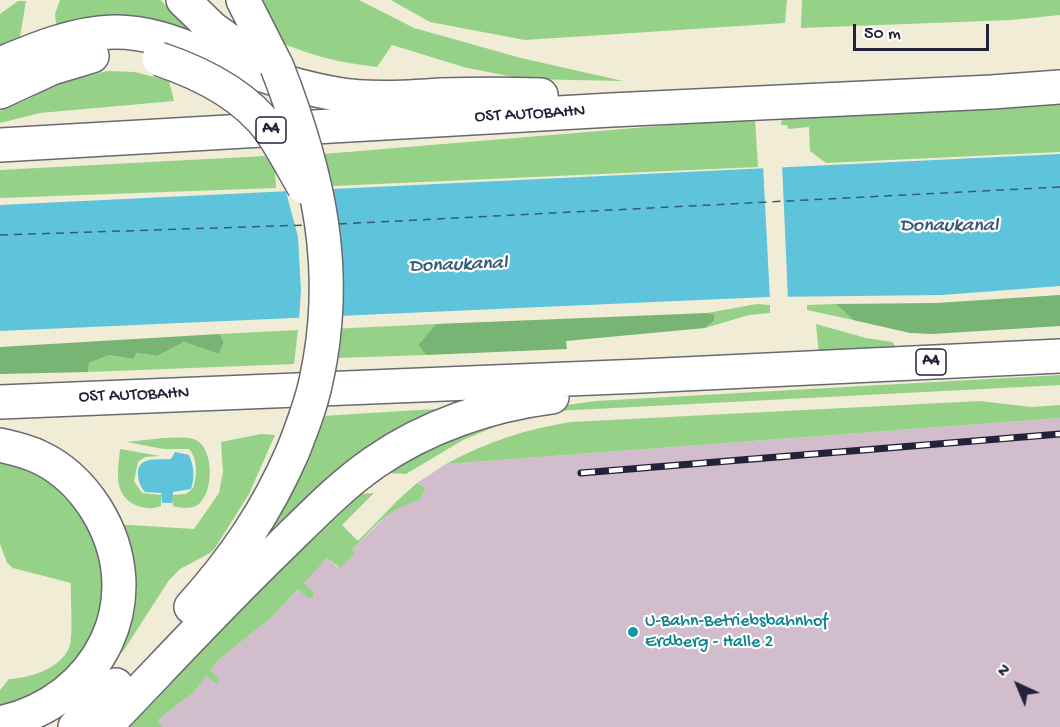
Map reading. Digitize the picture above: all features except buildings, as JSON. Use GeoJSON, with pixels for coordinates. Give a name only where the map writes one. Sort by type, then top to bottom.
{"type":"FeatureCollection","features":[{"type":"Feature","properties":{"kind":"highway"},"geometry":{"type":"LineString","coordinates":[[183,0],[213,29],[279,79]]}},
{"type":"Feature","properties":{"kind":"highway"},"geometry":{"type":"LineString","coordinates":[[75,727],[225,568],[264,512],[293,451],[316,384],[324,330],[327,267],[321,213],[310,162],[292,107],[248,8]]}},
{"type":"Feature","properties":{"kind":"highway"},"geometry":{"type":"LineString","coordinates":[[0,64],[33,50],[73,38],[114,32],[161,37],[227,63],[279,79],[313,89],[358,97],[542,94],[571,113]]}},
{"type":"Feature","properties":{"kind":"highway"},"geometry":{"type":"LineString","coordinates":[[0,92],[52,68],[92,56],[114,54],[159,59],[182,66],[219,85],[254,112],[270,129],[321,213]]}},
{"type":"Feature","properties":{"kind":"highway","name":"OST AUTOBAHN"},"geometry":{"type":"LineString","coordinates":[[0,145],[1060,87]]}},
{"type":"Feature","properties":{"kind":"highway","name":"OST AUTOBAHN"},"geometry":{"type":"LineString","coordinates":[[0,402],[642,376],[1060,356]]}},
{"type":"Feature","properties":{"kind":"highway"},"geometry":{"type":"LineString","coordinates":[[0,422],[414,396],[621,381],[642,376]]}},
{"type":"Feature","properties":{"kind":"highway"},"geometry":{"type":"LineString","coordinates":[[105,727],[245,580],[321,506],[375,462],[429,432],[462,418],[526,400],[628,388],[642,376]]}},
{"type":"Feature","properties":{"kind":"highway"},"geometry":{"type":"LineString","coordinates":[[0,445],[40,457],[82,489],[108,531],[116,557],[118,582],[115,617],[110,634],[91,668],[67,693],[50,705],[33,714],[0,723]]}},
{"type":"Feature","properties":{"kind":"shaded area"},"geometry":{"type":"Polygon","coordinates":[[[1060,418],[1060,727],[163,727],[158,720],[194,692],[206,676],[216,684],[219,680],[211,670],[216,662],[272,617],[298,589],[309,598],[313,597],[314,593],[303,583],[327,558],[337,567],[354,553],[352,550],[389,513],[407,503],[420,500],[426,488],[417,483],[446,464],[1060,418]]]}},
{"type":"Feature","properties":{"kind":"green space"},"geometry":{"type":"Polygon","coordinates":[[[60,0],[161,0],[190,28],[188,32],[152,21],[123,16],[93,17],[56,24],[55,14],[60,0]]]}},
{"type":"Feature","properties":{"kind":"green space"},"geometry":{"type":"Polygon","coordinates":[[[255,0],[359,0],[414,28],[521,58],[623,81],[525,79],[467,68],[392,45],[377,67],[339,61],[314,55],[278,41],[255,0]]]}},
{"type":"Feature","properties":{"kind":"green space"},"geometry":{"type":"Polygon","coordinates":[[[391,0],[787,0],[785,23],[525,40],[430,22],[391,0]]]}},
{"type":"Feature","properties":{"kind":"green space"},"geometry":{"type":"Polygon","coordinates":[[[802,0],[1060,0],[1060,15],[1011,20],[801,28],[802,0]]]}},
{"type":"Feature","properties":{"kind":"green space"},"geometry":{"type":"Polygon","coordinates":[[[18,1],[26,1],[20,37],[0,47],[0,14],[18,1]]]}},
{"type":"Feature","properties":{"kind":"green space"},"geometry":{"type":"Polygon","coordinates":[[[107,71],[135,72],[169,81],[174,101],[40,113],[0,123],[0,111],[54,85],[107,71]]]}},
{"type":"Feature","properties":{"kind":"green space"},"geometry":{"type":"Polygon","coordinates":[[[1060,100],[1060,152],[826,163],[810,151],[809,127],[788,129],[787,125],[781,125],[782,117],[1060,100]]]}},
{"type":"Feature","properties":{"kind":"green space"},"geometry":{"type":"Polygon","coordinates":[[[755,118],[758,167],[333,186],[324,154],[755,118]]]}},
{"type":"Feature","properties":{"kind":"green space"},"geometry":{"type":"Polygon","coordinates":[[[265,156],[275,171],[276,188],[0,198],[0,170],[265,156]]]}},
{"type":"Feature","properties":{"kind":"green space"},"geometry":{"type":"Polygon","coordinates":[[[1060,295],[1060,326],[933,334],[910,333],[853,320],[836,304],[936,303],[1060,295]]]}},
{"type":"Feature","properties":{"kind":"green space"},"geometry":{"type":"Polygon","coordinates":[[[757,304],[770,305],[770,313],[749,315],[705,328],[714,321],[715,316],[707,313],[757,304]]]}},
{"type":"Feature","properties":{"kind":"green space"},"geometry":{"type":"Polygon","coordinates":[[[836,304],[853,320],[807,310],[807,305],[836,304]]]}},
{"type":"Feature","properties":{"kind":"green space"},"geometry":{"type":"Polygon","coordinates":[[[707,313],[715,315],[714,321],[705,328],[566,341],[567,349],[426,355],[418,345],[436,324],[707,313]]]}},
{"type":"Feature","properties":{"kind":"green space"},"geometry":{"type":"Polygon","coordinates":[[[436,324],[418,345],[426,355],[335,358],[330,329],[436,324]]]}},
{"type":"Feature","properties":{"kind":"green space"},"geometry":{"type":"Polygon","coordinates":[[[816,324],[866,338],[892,342],[899,351],[819,355],[816,324]]]}},
{"type":"Feature","properties":{"kind":"green space"},"geometry":{"type":"Polygon","coordinates":[[[298,330],[294,364],[88,372],[89,363],[109,355],[133,359],[137,353],[157,356],[184,342],[219,354],[224,342],[219,334],[298,330]]]}},
{"type":"Feature","properties":{"kind":"green space"},"geometry":{"type":"Polygon","coordinates":[[[219,334],[224,342],[219,354],[184,342],[157,356],[137,353],[133,359],[109,355],[89,363],[88,372],[0,374],[0,347],[219,334]]]}},
{"type":"Feature","properties":{"kind":"green space"},"geometry":{"type":"Polygon","coordinates":[[[1060,375],[1060,385],[556,411],[522,417],[463,440],[406,474],[389,473],[423,452],[468,430],[559,406],[596,401],[1060,375]]]}},
{"type":"Feature","properties":{"kind":"green space"},"geometry":{"type":"Polygon","coordinates":[[[980,401],[1031,407],[1060,405],[1060,418],[446,464],[507,437],[571,422],[980,401]]]}},
{"type":"Feature","properties":{"kind":"green space"},"geometry":{"type":"Polygon","coordinates":[[[452,408],[260,548],[322,416],[452,408]]]}},
{"type":"Feature","properties":{"kind":"green space"},"geometry":{"type":"Polygon","coordinates":[[[261,434],[275,435],[249,494],[215,548],[180,569],[169,580],[124,650],[91,684],[114,524],[194,529],[219,493],[223,472],[221,442],[261,434]]]}},
{"type":"Feature","properties":{"kind":"green space"},"geometry":{"type":"Polygon","coordinates":[[[163,438],[196,440],[207,453],[209,483],[202,501],[196,506],[184,508],[173,506],[172,495],[186,494],[193,488],[195,463],[189,449],[163,449],[127,442],[163,438]]]}},
{"type":"Feature","properties":{"kind":"green space"},"geometry":{"type":"Polygon","coordinates":[[[120,449],[160,456],[145,457],[138,462],[134,481],[142,493],[161,495],[161,506],[149,508],[137,506],[123,495],[118,480],[120,449]]]}},
{"type":"Feature","properties":{"kind":"green space"},"geometry":{"type":"Polygon","coordinates":[[[0,459],[47,477],[77,504],[101,559],[103,586],[100,610],[91,635],[65,672],[33,695],[0,706],[0,690],[9,679],[26,677],[44,671],[59,662],[69,648],[72,626],[71,583],[13,568],[7,563],[0,544],[0,459]]]}},
{"type":"Feature","properties":{"kind":"green space"},"geometry":{"type":"Polygon","coordinates":[[[417,483],[426,488],[420,500],[398,508],[382,519],[352,550],[355,553],[340,568],[327,558],[304,583],[314,593],[313,597],[309,599],[298,589],[272,617],[216,662],[211,670],[219,680],[216,684],[206,676],[194,692],[158,720],[163,727],[130,727],[290,559],[361,494],[374,493],[342,525],[358,541],[417,483]]]}},
{"type":"Feature","properties":{"kind":"water","name":"Donaukanal"},"geometry":{"type":"Polygon","coordinates":[[[1060,154],[1060,286],[942,295],[767,297],[0,331],[0,205],[1060,154]]]}},
{"type":"Feature","properties":{"kind":"water"},"geometry":{"type":"Polygon","coordinates":[[[175,452],[189,455],[193,472],[191,489],[173,492],[172,503],[162,503],[161,493],[145,492],[142,488],[138,478],[139,468],[145,461],[171,459],[175,452]]]}},
{"type":"Feature","properties":{"kind":"pier"},"geometry":{"type":"Polygon","coordinates":[[[782,164],[788,299],[770,300],[763,165],[782,164]]]}},
{"type":"Feature","properties":{"kind":"pier"},"geometry":{"type":"Polygon","coordinates":[[[325,186],[333,319],[299,320],[301,290],[298,237],[285,188],[325,186]]]}},
{"type":"Feature","properties":{"kind":"ferry route"},"geometry":{"type":"LineString","coordinates":[[339,224],[1060,187]]}},
{"type":"Feature","properties":{"kind":"ferry route"},"geometry":{"type":"LineString","coordinates":[[0,235],[307,225]]}},
{"type":"Feature","properties":{"kind":"railway"},"geometry":{"type":"LineString","coordinates":[[581,473],[1060,434]]}},
{"type":"Feature","properties":{"kind":"place","name":"U-Bahn-Betriebsbahnhof Erdberg - Halle 2"},"geometry":{"type":"Point","coordinates":[633,632]}}]}
